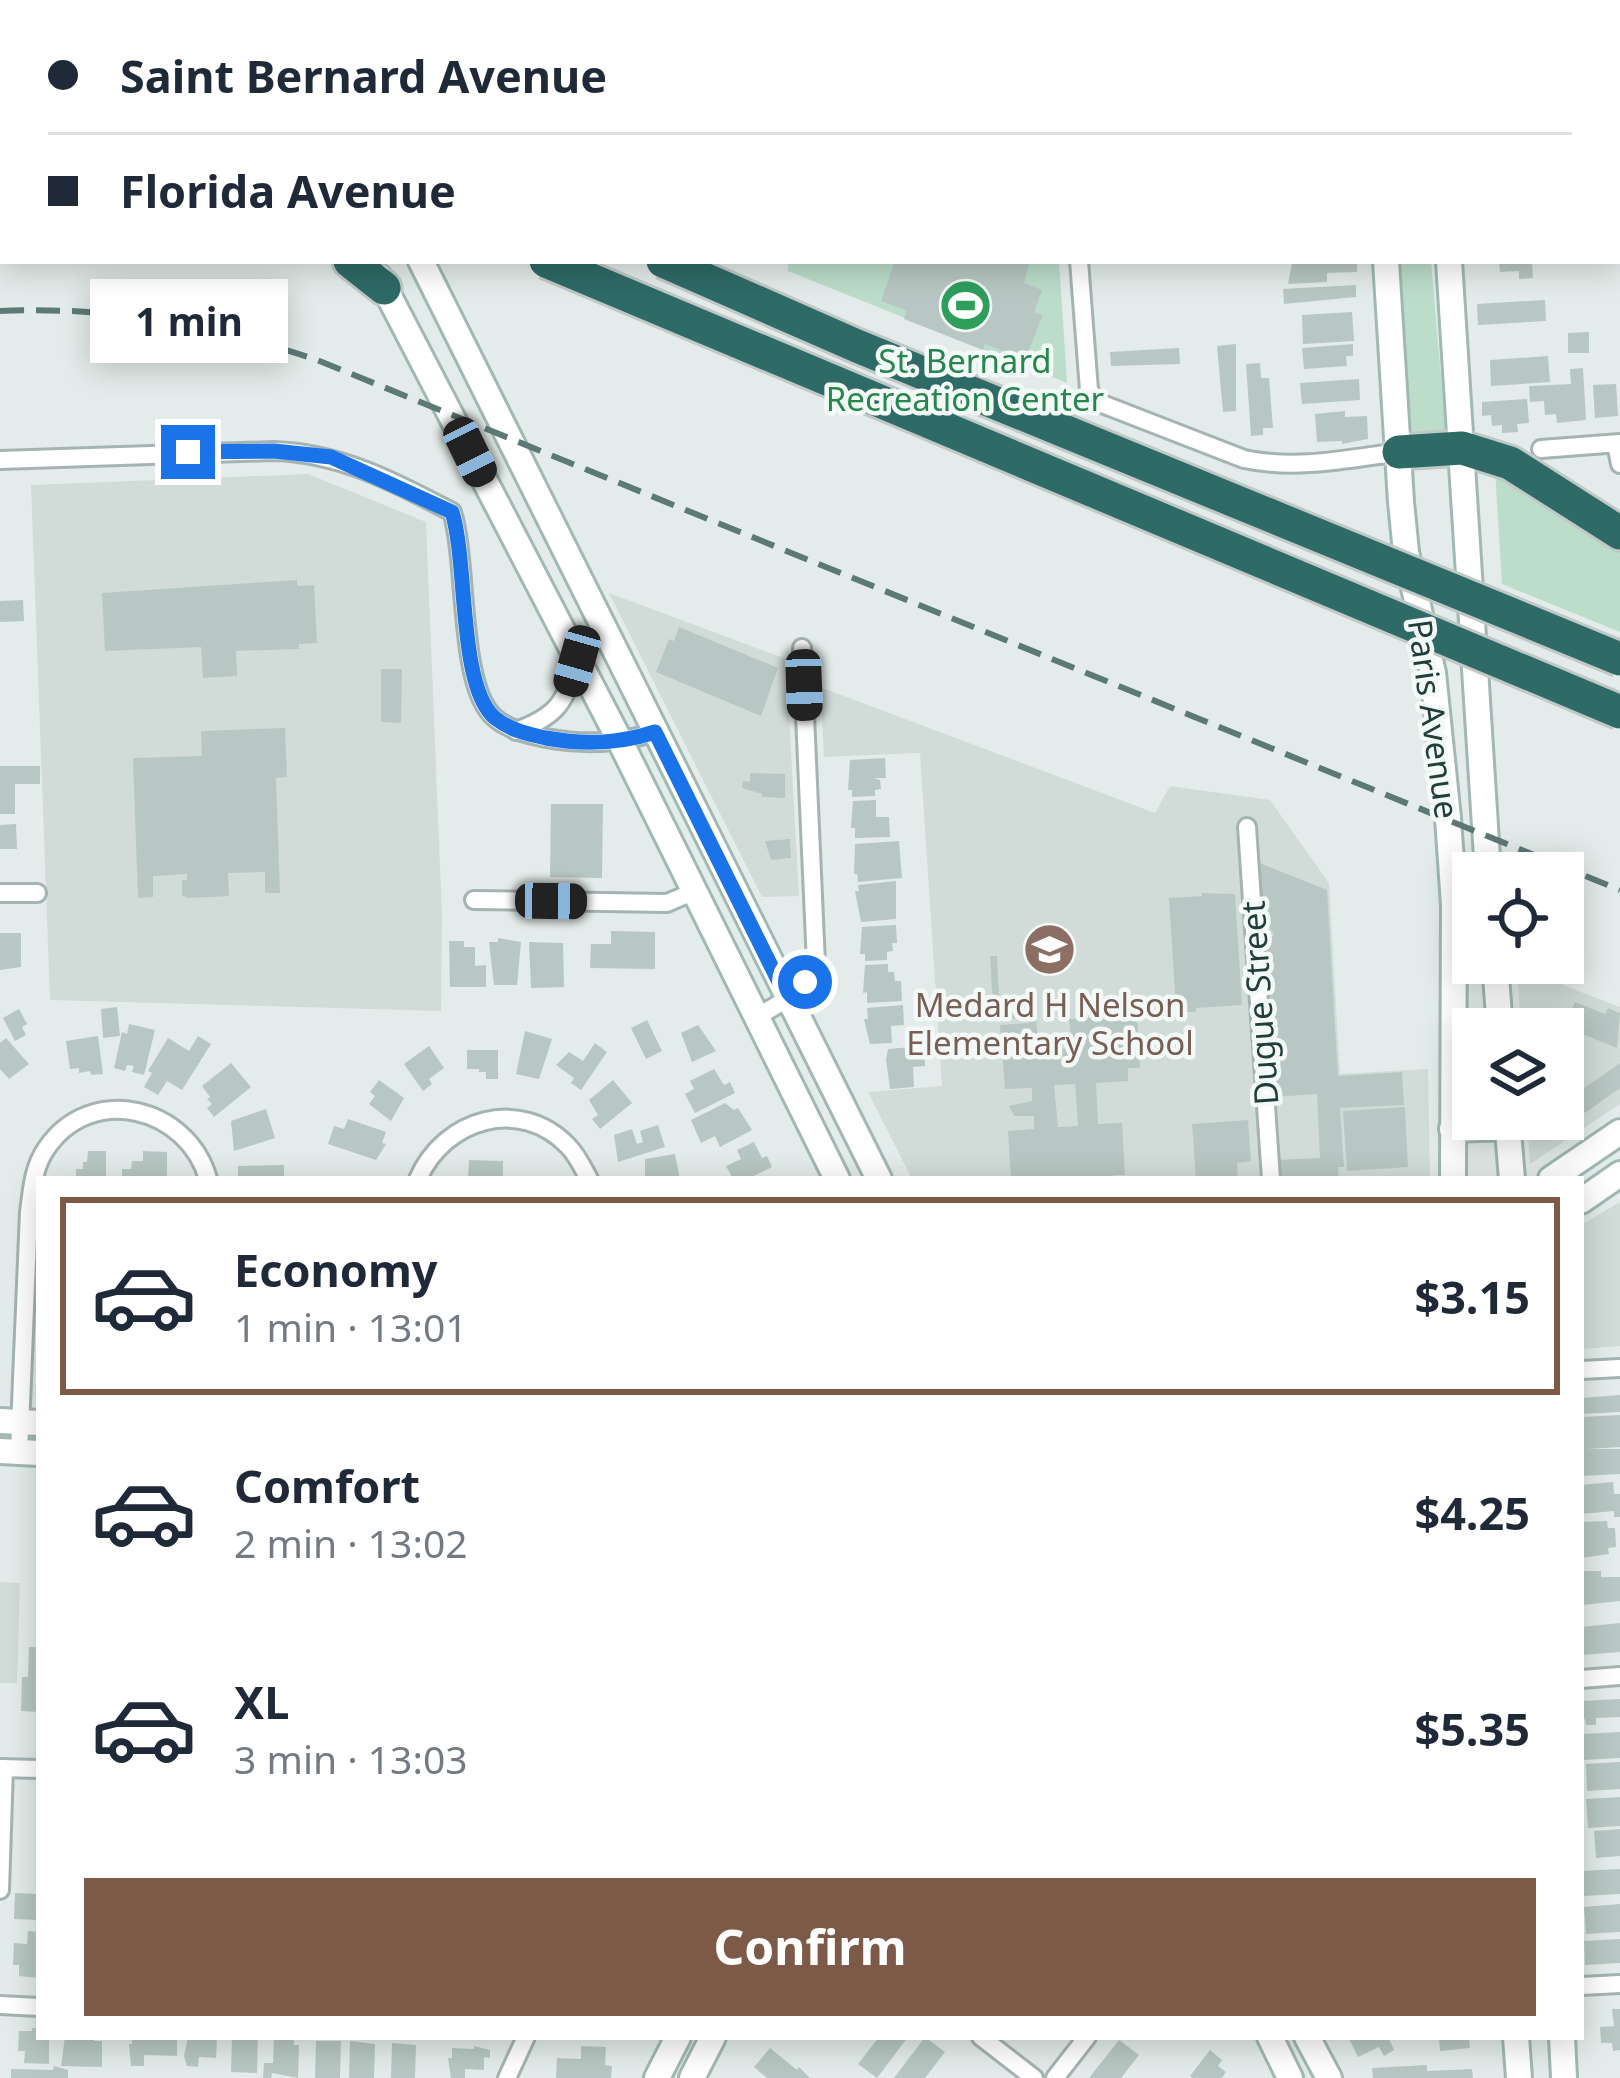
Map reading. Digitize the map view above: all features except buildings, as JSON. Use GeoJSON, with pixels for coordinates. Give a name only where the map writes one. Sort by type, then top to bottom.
{"type":"FeatureCollection","features":[{"type":"Feature","properties":{"kind":"highway"},"geometry":{"type":"LineString","coordinates":[[553,264],[1620,712]]}},
{"type":"Feature","properties":{"kind":"highway"},"geometry":{"type":"LineString","coordinates":[[670,264],[857,346],[1620,658]]}},
{"type":"Feature","properties":{"kind":"highway"},"geometry":{"type":"LineString","coordinates":[[1400,452],[1462,448],[1510,463],[1620,532]]}},
{"type":"Feature","properties":{"kind":"street"},"geometry":{"type":"LineString","coordinates":[[422,264],[877,1176]]}},
{"type":"Feature","properties":{"kind":"street"},"geometry":{"type":"LineString","coordinates":[[1078,264],[1089,390],[1097,402],[1268,465],[1400,452]]}},
{"type":"Feature","properties":{"kind":"street","name":"Paris Avenue"},"geometry":{"type":"LineString","coordinates":[[1386,264],[1406,552],[1433,673],[1459,1008]]}},
{"type":"Feature","properties":{"kind":"street","name":"Paris Avenue"},"geometry":{"type":"LineString","coordinates":[[1449,264],[1487,852]]}},
{"type":"Feature","properties":{"kind":"street"},"geometry":{"type":"LineString","coordinates":[[378,275],[621,743],[836,1176]]}},
{"type":"Feature","properties":{"kind":"street"},"geometry":{"type":"LineString","coordinates":[[1541,449],[1618,444],[1620,464]]}},
{"type":"Feature","properties":{"kind":"street"},"geometry":{"type":"LineString","coordinates":[[0,460],[306,452],[358,466],[452,512],[471,668],[493,717],[516,731],[581,742],[621,743],[655,732]]}},
{"type":"Feature","properties":{"kind":"street"},"geometry":{"type":"LineString","coordinates":[[756,1017],[788,1000],[812,975],[818,952],[802,648]]}},
{"type":"Feature","properties":{"kind":"street"},"geometry":{"type":"LineString","coordinates":[[516,731],[539,722],[563,703],[577,661]]}},
{"type":"Feature","properties":{"kind":"street","name":"Dugue Street"},"geometry":{"type":"LineString","coordinates":[[1247,827],[1271,1176]]}},
{"type":"Feature","properties":{"kind":"street"},"geometry":{"type":"LineString","coordinates":[[474,900],[667,903],[694,891]]}},
{"type":"Feature","properties":{"kind":"street"},"geometry":{"type":"LineString","coordinates":[[0,893],[37,892]]}},
{"type":"Feature","properties":{"kind":"street"},"geometry":{"type":"LineString","coordinates":[[19,1452],[29,1212],[34,1175],[47,1147],[63,1130],[89,1115],[135,1110],[177,1129],[197,1152],[207,1176]]}},
{"type":"Feature","properties":{"kind":"street"},"geometry":{"type":"LineString","coordinates":[[420,1176],[429,1157],[457,1131],[477,1122],[508,1119],[530,1122],[557,1136],[574,1152],[587,1176]]}},
{"type":"Feature","properties":{"kind":"street"},"geometry":{"type":"LineString","coordinates":[[1555,1176],[1620,1132]]}},
{"type":"Feature","properties":{"kind":"street","name":"Paris Avenue"},"geometry":{"type":"LineString","coordinates":[[1452,1140],[1453,1176]]}},
{"type":"Feature","properties":{"kind":"street"},"geometry":{"type":"LineString","coordinates":[[1509,1140],[1512,1176]]}},
{"type":"Feature","properties":{"kind":"street"},"geometry":{"type":"LineString","coordinates":[[1584,1199],[1620,1174]]}},
{"type":"Feature","properties":{"kind":"street"},"geometry":{"type":"LineString","coordinates":[[1584,1370],[1620,1368]]}},
{"type":"Feature","properties":{"kind":"street"},"geometry":{"type":"LineString","coordinates":[[1584,1679],[1620,1676]]}},
{"type":"Feature","properties":{"kind":"street"},"geometry":{"type":"LineString","coordinates":[[0,1890],[2,1768],[36,1769]]}},
{"type":"Feature","properties":{"kind":"street"},"geometry":{"type":"LineString","coordinates":[[1584,1986],[1620,1984]]}},
{"type":"Feature","properties":{"kind":"street"},"geometry":{"type":"LineString","coordinates":[[0,2005],[36,2007]]}},
{"type":"Feature","properties":{"kind":"street"},"geometry":{"type":"LineString","coordinates":[[507,2078],[525,2040]]}},
{"type":"Feature","properties":{"kind":"street"},"geometry":{"type":"LineString","coordinates":[[657,2078],[675,2040]]}},
{"type":"Feature","properties":{"kind":"street"},"geometry":{"type":"LineString","coordinates":[[985,2040],[1034,2078]]}},
{"type":"Feature","properties":{"kind":"street"},"geometry":{"type":"LineString","coordinates":[[1055,2078],[1085,2040]]}},
{"type":"Feature","properties":{"kind":"street"},"geometry":{"type":"LineString","coordinates":[[1271,2040],[1290,2078]]}},
{"type":"Feature","properties":{"kind":"street"},"geometry":{"type":"LineString","coordinates":[[1309,2040],[1329,2078]]}},
{"type":"Feature","properties":{"kind":"street"},"geometry":{"type":"LineString","coordinates":[[1516,2040],[1519,2078]]}},
{"type":"Feature","properties":{"kind":"street"},"geometry":{"type":"LineString","coordinates":[[1562,2040],[1564,2078]]}},
{"type":"Feature","properties":{"kind":"street"},"geometry":{"type":"LineString","coordinates":[[692,2078],[710,2043]]}},
{"type":"Feature","properties":{"kind":"shaded area"},"geometry":{"type":"Polygon","coordinates":[[[308,474],[426,522],[442,915],[441,1011],[50,1000],[31,485],[308,474]]]}},
{"type":"Feature","properties":{"kind":"shaded area"},"geometry":{"type":"Polygon","coordinates":[[[609,593],[786,659],[799,896],[762,897],[609,593]]]}},
{"type":"Feature","properties":{"kind":"shaded area","name":"Medard H Nelson Elementary School"},"geometry":{"type":"Polygon","coordinates":[[[820,687],[1155,813],[1170,786],[1270,800],[1329,883],[1340,1074],[1428,1069],[1430,1176],[910,1176],[868,1092],[942,1086],[920,753],[824,757],[820,687]]]}},
{"type":"Feature","properties":{"kind":"shaded area"},"geometry":{"type":"Polygon","coordinates":[[[1518,984],[1561,984],[1620,1007],[1620,1104],[1584,1128],[1584,1008],[1520,1008],[1518,984]]]}},
{"type":"Feature","properties":{"kind":"shaded area"},"geometry":{"type":"Polygon","coordinates":[[[1528,1140],[1566,1140],[1530,1164],[1528,1140]]]}},
{"type":"Feature","properties":{"kind":"shaded area"},"geometry":{"type":"Polygon","coordinates":[[[1620,1202],[1620,1346],[1584,1349],[1584,1223],[1620,1202]]]}},
{"type":"Feature","properties":{"kind":"shaded area"},"geometry":{"type":"Polygon","coordinates":[[[0,1582],[20,1583],[17,1683],[0,1683],[0,1582]]]}},
{"type":"Feature","properties":{"kind":"green space","name":"St. Bernard Recreation Center"},"geometry":{"type":"Polygon","coordinates":[[[788,264],[1059,264],[1067,383],[788,271],[788,264]]]}},
{"type":"Feature","properties":{"kind":"green space"},"geometry":{"type":"Polygon","coordinates":[[[1400,264],[1431,264],[1446,435],[1411,437],[1400,264]]]}},
{"type":"Feature","properties":{"kind":"green space"},"geometry":{"type":"Polygon","coordinates":[[[1495,469],[1620,547],[1620,632],[1502,584],[1495,469]]]}},
{"type":"Feature","properties":{"kind":"railway"},"geometry":{"type":"LineString","coordinates":[[0,311],[161,320],[317,360],[1620,890]]}},
{"type":"Feature","properties":{"kind":"place","name":"St. Bernard Recreation Center"},"geometry":{"type":"Point","coordinates":[965,306]}},
{"type":"Feature","properties":{"kind":"place","name":"Medard H Nelson Elementary School"},"geometry":{"type":"Point","coordinates":[1050,950]}},
{"type":"Feature","properties":{"kind":"route"},"geometry":{"type":"LineString","coordinates":[[188,452],[306,452],[331,457],[452,512],[464,572],[471,668],[484,706],[516,731],[548,738],[621,743],[655,732],[788,1000],[805,982]]}}]}
